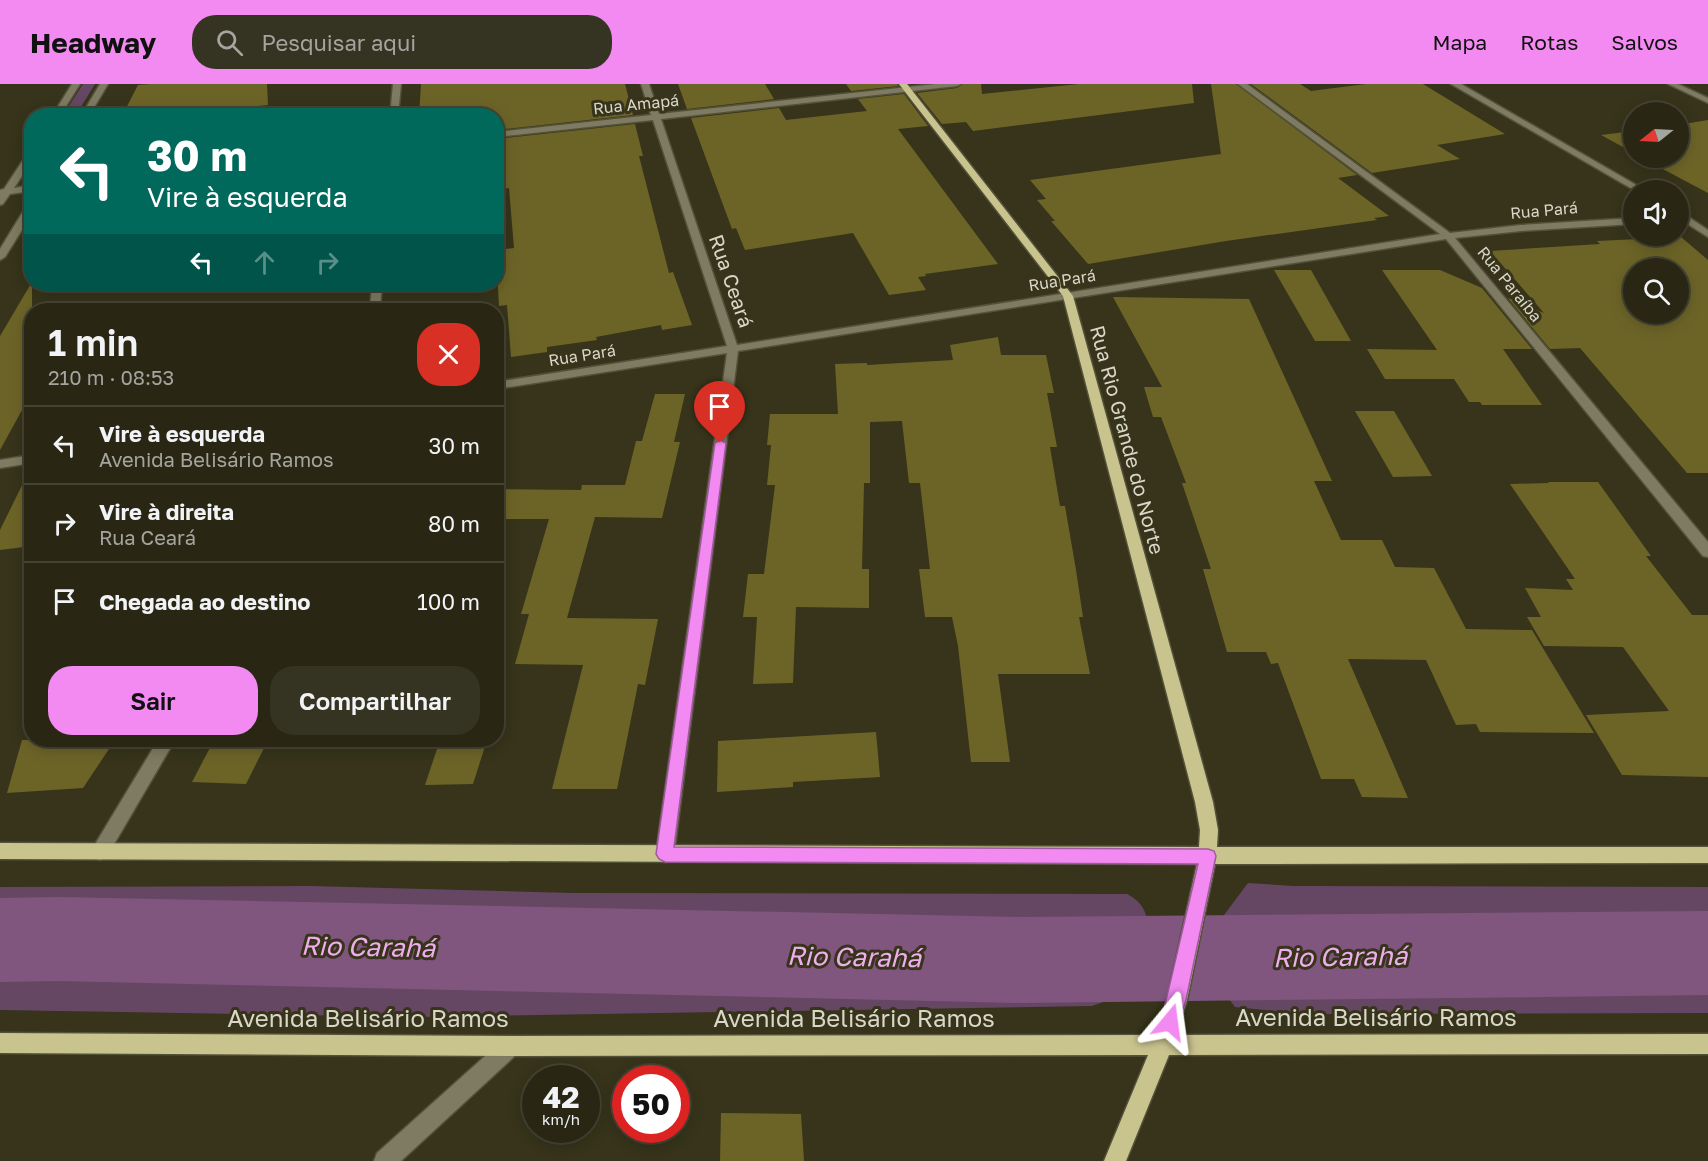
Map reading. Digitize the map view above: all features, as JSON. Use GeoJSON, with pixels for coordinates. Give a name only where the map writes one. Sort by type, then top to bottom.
{"type":"FeatureCollection","features":[{"type":"Feature","properties":{"kind":"main road","name":"Rua Rio Grande do Norte"},"geometry":{"type":"LineString","coordinates":[[905,87],[1068,296],[1204,802],[1209,831],[1208,856],[1177,1000],[1163,1044],[1115,1161]]}},
{"type":"Feature","properties":{"kind":"main road"},"geometry":{"type":"LineString","coordinates":[[0,851],[1208,856],[1708,855]]}},
{"type":"Feature","properties":{"kind":"main road","name":"Avenida Belisário Ramos"},"geometry":{"type":"LineString","coordinates":[[0,1043],[511,1046],[1708,1044]]}},
{"type":"Feature","properties":{"kind":"street"},"geometry":{"type":"LineString","coordinates":[[61,108],[76,84]]}},
{"type":"Feature","properties":{"kind":"street"},"geometry":{"type":"LineString","coordinates":[[90,108],[104,84]]}},
{"type":"Feature","properties":{"kind":"street"},"geometry":{"type":"LineString","coordinates":[[395,108],[398,84]]}},
{"type":"Feature","properties":{"kind":"street","name":"Rua Ceará"},"geometry":{"type":"LineString","coordinates":[[645,84],[733,348],[665,854]]}},
{"type":"Feature","properties":{"kind":"street","name":"Rua Amapá"},"geometry":{"type":"LineString","coordinates":[[504,134],[905,87],[957,84]]}},
{"type":"Feature","properties":{"kind":"street","name":"Rua Paraíba"},"geometry":{"type":"LineString","coordinates":[[1242,84],[1448,236],[1708,552]]}},
{"type":"Feature","properties":{"kind":"street"},"geometry":{"type":"LineString","coordinates":[[1455,84],[1623,180]]}},
{"type":"Feature","properties":{"kind":"street"},"geometry":{"type":"LineString","coordinates":[[1672,84],[1708,101]]}},
{"type":"Feature","properties":{"kind":"street"},"geometry":{"type":"LineString","coordinates":[[0,202],[4,192],[24,164]]}},
{"type":"Feature","properties":{"kind":"street"},"geometry":{"type":"LineString","coordinates":[[4,192],[24,189]]}},
{"type":"Feature","properties":{"kind":"street"},"geometry":{"type":"LineString","coordinates":[[0,257],[24,218]]}},
{"type":"Feature","properties":{"kind":"street"},"geometry":{"type":"LineString","coordinates":[[1689,219],[1708,234]]}},
{"type":"Feature","properties":{"kind":"street"},"geometry":{"type":"LineString","coordinates":[[1689,221],[1708,222]]}},
{"type":"Feature","properties":{"kind":"street","name":"Rua Pará"},"geometry":{"type":"LineString","coordinates":[[504,385],[1448,236],[1531,227],[1623,222]]}},
{"type":"Feature","properties":{"kind":"street"},"geometry":{"type":"LineString","coordinates":[[0,464],[24,460]]}},
{"type":"Feature","properties":{"kind":"street"},"geometry":{"type":"LineString","coordinates":[[100,852],[163,747]]}},
{"type":"Feature","properties":{"kind":"street"},"geometry":{"type":"LineString","coordinates":[[385,1161],[511,1046]]}},
{"type":"Feature","properties":{"kind":"shaded area"},"geometry":{"type":"Polygon","coordinates":[[[83,84],[95,84],[80,108],[68,108],[83,84]]]}},
{"type":"Feature","properties":{"kind":"shaded area"},"geometry":{"type":"Polygon","coordinates":[[[1248,883],[1293,886],[1708,887],[1708,1013],[1305,1014],[1235,1007],[1215,980],[1224,915],[1248,883]]]}},
{"type":"Feature","properties":{"kind":"shaded area"},"geometry":{"type":"Polygon","coordinates":[[[310,886],[572,893],[1127,894],[1143,908],[1148,928],[1128,993],[1092,1006],[418,1017],[0,1010],[0,887],[310,886]]]}},
{"type":"Feature","properties":{"kind":"building"},"geometry":{"type":"Polygon","coordinates":[[[267,84],[268,105],[239,108],[126,108],[138,85],[267,84]]]}},
{"type":"Feature","properties":{"kind":"building"},"geometry":{"type":"Polygon","coordinates":[[[421,84],[625,84],[633,115],[504,129],[504,108],[420,108],[421,84]]]}},
{"type":"Feature","properties":{"kind":"building"},"geometry":{"type":"Polygon","coordinates":[[[678,84],[765,84],[774,99],[687,109],[678,84]]]}},
{"type":"Feature","properties":{"kind":"building"},"geometry":{"type":"Polygon","coordinates":[[[846,84],[897,84],[898,86],[851,91],[846,84]]]}},
{"type":"Feature","properties":{"kind":"building"},"geometry":{"type":"Polygon","coordinates":[[[963,84],[981,84],[982,94],[1079,84],[1192,84],[1194,103],[973,131],[966,122],[942,124],[917,93],[957,88],[963,84]]]}},
{"type":"Feature","properties":{"kind":"building"},"geometry":{"type":"Polygon","coordinates":[[[1211,84],[1236,84],[1357,175],[1338,178],[1389,216],[1374,218],[1377,220],[1226,241],[1088,264],[1051,221],[1055,221],[1037,200],[1046,199],[1030,180],[1221,154],[1211,84]]]}},
{"type":"Feature","properties":{"kind":"building"},"geometry":{"type":"Polygon","coordinates":[[[1251,84],[1300,84],[1311,91],[1366,84],[1423,84],[1505,134],[1437,145],[1460,159],[1372,173],[1251,84]]]}},
{"type":"Feature","properties":{"kind":"building"},"geometry":{"type":"Polygon","coordinates":[[[904,94],[928,126],[898,129],[998,264],[925,274],[926,276],[918,277],[926,290],[889,295],[853,233],[745,250],[736,228],[732,229],[691,118],[779,108],[786,120],[867,111],[858,99],[904,94]]]}},
{"type":"Feature","properties":{"kind":"building"},"geometry":{"type":"Polygon","coordinates":[[[1708,120],[1708,193],[1689,183],[1689,180],[1683,180],[1661,168],[1689,168],[1689,123],[1708,120]]]}},
{"type":"Feature","properties":{"kind":"building"},"geometry":{"type":"Polygon","coordinates":[[[635,124],[643,156],[639,156],[669,273],[673,272],[692,325],[662,330],[661,325],[596,337],[597,340],[547,347],[547,352],[511,357],[507,305],[499,303],[498,291],[504,291],[504,249],[514,248],[509,188],[504,189],[504,138],[635,124]]]}},
{"type":"Feature","properties":{"kind":"building"},"geometry":{"type":"Polygon","coordinates":[[[1623,132],[1623,147],[1601,135],[1623,132]]]}},
{"type":"Feature","properties":{"kind":"building"},"geometry":{"type":"Polygon","coordinates":[[[1623,240],[1623,246],[1689,246],[1689,244],[1708,260],[1708,473],[1687,473],[1580,348],[1550,349],[1508,298],[1544,313],[1490,251],[1600,244],[1597,241],[1623,240]]]}},
{"type":"Feature","properties":{"kind":"building"},"geometry":{"type":"Polygon","coordinates":[[[1274,270],[1311,270],[1351,341],[1315,341],[1274,270]]]}},
{"type":"Feature","properties":{"kind":"building"},"geometry":{"type":"Polygon","coordinates":[[[1382,270],[1440,270],[1482,288],[1532,349],[1503,349],[1542,405],[1482,405],[1480,402],[1469,402],[1454,379],[1385,379],[1367,349],[1437,350],[1382,270]]]}},
{"type":"Feature","properties":{"kind":"building"},"geometry":{"type":"Polygon","coordinates":[[[27,291],[32,291],[32,303],[24,303],[24,406],[0,450],[0,336],[27,291]]]}},
{"type":"Feature","properties":{"kind":"building"},"geometry":{"type":"Polygon","coordinates":[[[1113,297],[1249,299],[1332,481],[1314,481],[1341,540],[1382,540],[1395,567],[1434,568],[1466,629],[1532,630],[1594,733],[1480,732],[1476,724],[1456,725],[1426,660],[1348,659],[1408,798],[1362,797],[1354,779],[1321,779],[1278,663],[1271,664],[1266,652],[1227,652],[1203,569],[1211,569],[1182,483],[1186,483],[1161,417],[1153,417],[1144,387],[1162,387],[1113,297]]]}},
{"type":"Feature","properties":{"kind":"building"},"geometry":{"type":"Polygon","coordinates":[[[998,337],[1001,355],[1046,355],[1054,393],[1047,393],[1057,447],[1050,447],[1060,506],[1065,506],[1083,617],[1079,617],[1090,674],[998,674],[1010,762],[971,762],[958,646],[952,617],[925,617],[919,569],[930,569],[920,483],[909,483],[902,421],[870,422],[870,483],[864,483],[862,569],[869,569],[869,608],[796,607],[793,683],[753,684],[757,617],[743,617],[748,574],[764,574],[775,485],[767,485],[771,445],[767,445],[770,414],[838,414],[835,364],[867,363],[867,365],[953,360],[950,345],[998,337]]]}},
{"type":"Feature","properties":{"kind":"building"},"geometry":{"type":"Polygon","coordinates":[[[655,394],[685,394],[674,442],[680,442],[662,518],[595,517],[567,618],[658,619],[645,685],[638,684],[617,789],[552,789],[583,665],[515,664],[529,614],[521,614],[549,519],[504,519],[504,489],[581,490],[582,485],[625,485],[636,441],[642,441],[655,394]]]}},
{"type":"Feature","properties":{"kind":"building"},"geometry":{"type":"Polygon","coordinates":[[[1355,411],[1394,411],[1432,476],[1393,477],[1355,411]]]}},
{"type":"Feature","properties":{"kind":"building"},"geometry":{"type":"Polygon","coordinates":[[[24,481],[24,547],[0,550],[0,530],[24,481]]]}},
{"type":"Feature","properties":{"kind":"building"},"geometry":{"type":"Polygon","coordinates":[[[1598,482],[1651,556],[1646,556],[1692,615],[1708,615],[1708,777],[1622,775],[1586,715],[1669,711],[1623,647],[1544,646],[1527,617],[1541,617],[1525,588],[1573,590],[1566,579],[1575,579],[1510,484],[1598,482]]]}},
{"type":"Feature","properties":{"kind":"building"},"geometry":{"type":"Polygon","coordinates":[[[876,732],[880,777],[793,782],[793,787],[717,792],[718,741],[876,732]]]}},
{"type":"Feature","properties":{"kind":"building"},"geometry":{"type":"Polygon","coordinates":[[[22,740],[24,740],[24,747],[110,747],[83,788],[7,793],[22,740]]]}},
{"type":"Feature","properties":{"kind":"building"},"geometry":{"type":"Polygon","coordinates":[[[210,747],[264,747],[246,784],[192,782],[210,747]]]}},
{"type":"Feature","properties":{"kind":"building"},"geometry":{"type":"Polygon","coordinates":[[[438,747],[485,747],[473,784],[425,785],[438,747]]]}},
{"type":"Feature","properties":{"kind":"building"},"geometry":{"type":"Polygon","coordinates":[[[721,1113],[801,1114],[804,1161],[720,1161],[721,1113]]]}},
{"type":"Feature","properties":{"kind":"waterway","name":"Rio Carahá"},"geometry":{"type":"LineString","coordinates":[[0,940],[58,939],[1023,960],[1708,953]]}},
{"type":"Feature","properties":{"kind":"route"},"geometry":{"type":"LineString","coordinates":[[720,443],[665,854],[1208,856],[1177,1000],[1170,1022]]}}]}
